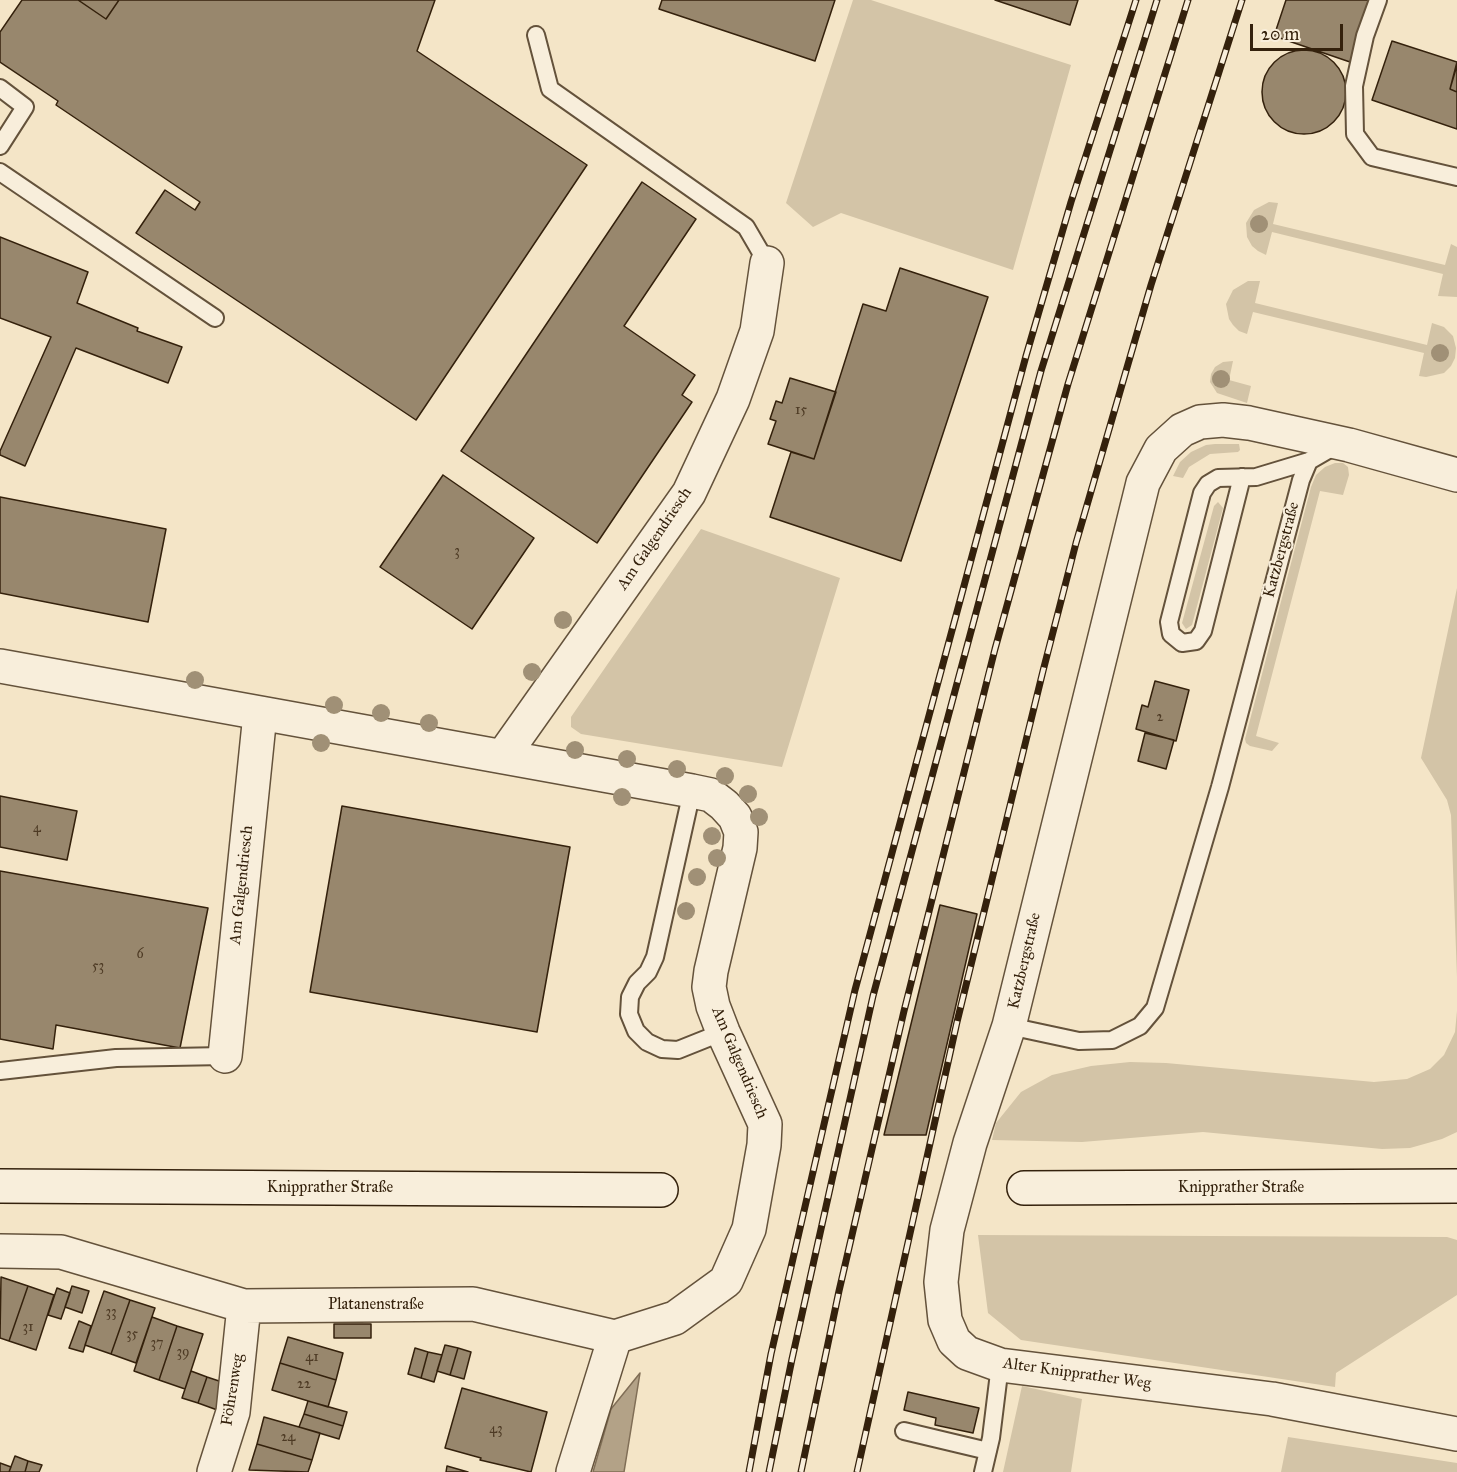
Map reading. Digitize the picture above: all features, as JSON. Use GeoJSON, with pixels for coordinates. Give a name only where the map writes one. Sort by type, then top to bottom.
{"type":"FeatureCollection","features":[{"type":"Feature","properties":{"kind":"street","name":"Am Galgendriesch"},"geometry":{"type":"LineString","coordinates":[[504,756],[689,493],[733,399],[758,331],[767,263]]}},
{"type":"Feature","properties":{"kind":"street","name":"Katzbergstraße"},"geometry":{"type":"LineString","coordinates":[[1009,1026],[1143,483],[1161,449],[1182,430],[1200,422],[1223,420],[1249,423],[1349,445],[1457,475]]}},
{"type":"Feature","properties":{"kind":"street","name":"Am Galgendriesch"},"geometry":{"type":"LineString","coordinates":[[0,666],[692,791],[711,795],[735,817],[741,832],[740,848],[709,987],[723,1032],[765,1124],[764,1145],[749,1229],[726,1281],[675,1318],[615,1337]]}},
{"type":"Feature","properties":{"kind":"street","name":"Am Galgendriesch"},"geometry":{"type":"LineString","coordinates":[[225,1056],[260,714]]}},
{"type":"Feature","properties":{"kind":"street","name":"Alter Knipprather Weg"},"geometry":{"type":"LineString","coordinates":[[1009,1026],[970,1143],[947,1230],[941,1282],[945,1320],[954,1341],[967,1353],[1000,1365],[1272,1399],[1457,1434]]}},
{"type":"Feature","properties":{"kind":"street","name":"Knipprather Straße"},"geometry":{"type":"LineString","coordinates":[[0,1186],[661,1190]]}},
{"type":"Feature","properties":{"kind":"street","name":"Knipprather Straße"},"geometry":{"type":"LineString","coordinates":[[1024,1188],[1457,1186]]}},
{"type":"Feature","properties":{"kind":"street","name":"Platanenstraße"},"geometry":{"type":"LineString","coordinates":[[0,1251],[61,1252],[244,1306],[473,1304],[615,1337]]}},
{"type":"Feature","properties":{"kind":"street","name":"Föhrenweg"},"geometry":{"type":"LineString","coordinates":[[214,1472],[233,1412],[244,1306]]}},
{"type":"Feature","properties":{"kind":"street"},"geometry":{"type":"LineString","coordinates":[[573,1472],[615,1337]]}},
{"type":"Feature","properties":{"kind":"lane"},"geometry":{"type":"LineString","coordinates":[[1377,0],[1365,36],[1354,86],[1355,134],[1372,157],[1457,177]]}},
{"type":"Feature","properties":{"kind":"lane"},"geometry":{"type":"LineString","coordinates":[[536,35],[550,89],[746,228],[767,263]]}},
{"type":"Feature","properties":{"kind":"lane"},"geometry":{"type":"LineString","coordinates":[[0,88],[26,107],[0,146]]}},
{"type":"Feature","properties":{"kind":"lane"},"geometry":{"type":"LineString","coordinates":[[0,172],[215,318]]}},
{"type":"Feature","properties":{"kind":"lane"},"geometry":{"type":"LineString","coordinates":[[1242,477],[1203,631],[1196,641],[1182,643],[1171,634],[1169,622],[1202,493],[1209,484],[1218,478],[1242,477],[1256,477],[1309,461],[1328,450],[1349,445]]}},
{"type":"Feature","properties":{"kind":"lane","name":"Katzbergstraße"},"geometry":{"type":"LineString","coordinates":[[1009,1026],[1079,1041],[1112,1040],[1140,1026],[1155,1008],[1220,787],[1301,480],[1309,461]]}},
{"type":"Feature","properties":{"kind":"lane"},"geometry":{"type":"LineString","coordinates":[[692,791],[656,957],[630,997],[629,1014],[636,1030],[647,1042],[662,1049],[678,1050],[723,1032]]}},
{"type":"Feature","properties":{"kind":"lane"},"geometry":{"type":"LineString","coordinates":[[0,1071],[116,1058],[225,1056]]}},
{"type":"Feature","properties":{"kind":"lane"},"geometry":{"type":"LineString","coordinates":[[983,1472],[1000,1365]]}},
{"type":"Feature","properties":{"kind":"lane"},"geometry":{"type":"LineString","coordinates":[[904,1431],[988,1450]]}},
{"type":"Feature","properties":{"kind":"shaded area"},"geometry":{"type":"Polygon","coordinates":[[[853,0],[871,0],[1071,65],[1013,270],[841,213],[813,227],[786,203],[853,0]]]}},
{"type":"Feature","properties":{"kind":"shaded area"},"geometry":{"type":"Polygon","coordinates":[[[1269,202],[1278,203],[1273,224],[1445,265],[1451,244],[1457,247],[1457,297],[1438,296],[1443,274],[1272,232],[1266,255],[1258,251],[1247,237],[1246,223],[1254,210],[1269,202]]]}},
{"type":"Feature","properties":{"kind":"shaded area"},"geometry":{"type":"Polygon","coordinates":[[[1248,281],[1260,281],[1255,303],[1427,345],[1432,323],[1444,327],[1453,336],[1456,348],[1455,358],[1444,373],[1426,377],[1419,376],[1424,353],[1253,312],[1247,334],[1239,331],[1233,325],[1229,319],[1226,304],[1233,290],[1248,281]]]}},
{"type":"Feature","properties":{"kind":"shaded area"},"geometry":{"type":"Polygon","coordinates":[[[1233,361],[1229,380],[1251,386],[1247,403],[1217,393],[1210,382],[1215,367],[1223,362],[1233,361]]]}},
{"type":"Feature","properties":{"kind":"shaded area"},"geometry":{"type":"Polygon","coordinates":[[[1239,444],[1240,450],[1210,454],[1189,467],[1183,478],[1173,476],[1180,462],[1191,452],[1206,445],[1239,444]]]}},
{"type":"Feature","properties":{"kind":"shaded area"},"geometry":{"type":"Polygon","coordinates":[[[1343,463],[1348,467],[1349,475],[1343,495],[1320,491],[1256,736],[1279,743],[1272,751],[1250,746],[1245,739],[1311,487],[1316,475],[1325,467],[1343,463]]]}},
{"type":"Feature","properties":{"kind":"shaded area"},"geometry":{"type":"Polygon","coordinates":[[[1218,502],[1223,508],[1192,625],[1186,629],[1182,623],[1214,506],[1218,502]]]}},
{"type":"Feature","properties":{"kind":"shaded area"},"geometry":{"type":"Polygon","coordinates":[[[701,529],[840,578],[782,767],[581,734],[571,727],[571,717],[701,529]]]}},
{"type":"Feature","properties":{"kind":"shaded area"},"geometry":{"type":"Polygon","coordinates":[[[1457,588],[1457,977],[1451,815],[1447,800],[1421,758],[1457,588]]]}},
{"type":"Feature","properties":{"kind":"shaded area"},"geometry":{"type":"Polygon","coordinates":[[[1457,1011],[1457,1132],[1410,1148],[1382,1149],[1203,1132],[1082,1142],[992,1140],[996,1123],[1021,1092],[1052,1075],[1091,1066],[1130,1062],[1166,1063],[1374,1082],[1407,1079],[1430,1069],[1444,1055],[1455,1032],[1457,1011]]]}},
{"type":"Feature","properties":{"kind":"shaded area"},"geometry":{"type":"Polygon","coordinates":[[[978,1235],[1447,1237],[1457,1240],[1457,1295],[1336,1373],[1335,1387],[1021,1340],[988,1313],[978,1235]]]}},
{"type":"Feature","properties":{"kind":"shaded area"},"geometry":{"type":"Polygon","coordinates":[[[640,1373],[624,1472],[593,1472],[611,1409],[640,1373]]]}},
{"type":"Feature","properties":{"kind":"shaded area"},"geometry":{"type":"Polygon","coordinates":[[[1022,1386],[1082,1399],[1071,1472],[1003,1472],[1022,1386]]]}},
{"type":"Feature","properties":{"kind":"shaded area"},"geometry":{"type":"Polygon","coordinates":[[[1288,1437],[1457,1463],[1457,1472],[1281,1472],[1288,1437]]]}},
{"type":"Feature","properties":{"kind":"building"},"geometry":{"type":"Polygon","coordinates":[[[22,0],[78,0],[106,19],[119,0],[435,0],[417,51],[587,165],[416,420],[136,233],[165,190],[195,210],[200,202],[56,105],[58,101],[0,62],[0,32],[22,0]]]}},
{"type":"Feature","properties":{"kind":"building"},"geometry":{"type":"Polygon","coordinates":[[[78,0],[119,0],[106,19],[78,0]]]}},
{"type":"Feature","properties":{"kind":"building"},"geometry":{"type":"Polygon","coordinates":[[[662,0],[835,0],[815,61],[659,9],[662,0]]]}},
{"type":"Feature","properties":{"kind":"building"},"geometry":{"type":"Polygon","coordinates":[[[995,0],[1078,0],[1070,25],[995,0]]]}},
{"type":"Feature","properties":{"kind":"building"},"geometry":{"type":"Polygon","coordinates":[[[1286,0],[1371,0],[1350,62],[1274,36],[1286,0]]]}},
{"type":"Feature","properties":{"kind":"building"},"geometry":{"type":"Polygon","coordinates":[[[1392,41],[1457,62],[1450,89],[1457,92],[1457,129],[1372,100],[1392,41]]]}},
{"type":"Feature","properties":{"kind":"building"},"geometry":{"type":"Polygon","coordinates":[[[1304,50],[1320,53],[1334,62],[1343,76],[1346,92],[1343,108],[1334,122],[1320,131],[1304,134],[1288,131],[1274,122],[1265,108],[1262,92],[1265,76],[1274,62],[1288,53],[1304,50]]]}},
{"type":"Feature","properties":{"kind":"building"},"geometry":{"type":"Polygon","coordinates":[[[1457,65],[1457,92],[1450,89],[1457,65]]]}},
{"type":"Feature","properties":{"kind":"building"},"geometry":{"type":"Polygon","coordinates":[[[642,182],[696,219],[624,326],[695,375],[682,395],[692,402],[597,543],[461,451],[642,182]]]}},
{"type":"Feature","properties":{"kind":"building"},"geometry":{"type":"Polygon","coordinates":[[[0,237],[88,272],[77,303],[138,328],[137,331],[182,347],[168,383],[76,348],[25,466],[0,455],[0,451],[51,337],[0,318],[0,237]]]}},
{"type":"Feature","properties":{"kind":"building"},"geometry":{"type":"Polygon","coordinates":[[[900,268],[988,297],[901,561],[770,517],[791,452],[814,459],[863,304],[886,311],[900,268]]]}},
{"type":"Feature","properties":{"kind":"building"},"geometry":{"type":"Polygon","coordinates":[[[790,378],[836,392],[814,459],[768,444],[776,421],[770,419],[776,401],[782,403],[790,378]]]}},
{"type":"Feature","properties":{"kind":"building"},"geometry":{"type":"Polygon","coordinates":[[[443,475],[534,538],[472,629],[380,567],[443,475]]]}},
{"type":"Feature","properties":{"kind":"building"},"geometry":{"type":"Polygon","coordinates":[[[0,497],[166,529],[148,622],[0,593],[0,497]]]}},
{"type":"Feature","properties":{"kind":"building"},"geometry":{"type":"Polygon","coordinates":[[[1155,681],[1189,690],[1176,741],[1136,729],[1142,705],[1148,707],[1155,681]]]}},
{"type":"Feature","properties":{"kind":"building"},"geometry":{"type":"Polygon","coordinates":[[[1145,733],[1174,740],[1166,769],[1138,761],[1145,733]]]}},
{"type":"Feature","properties":{"kind":"building"},"geometry":{"type":"Polygon","coordinates":[[[0,796],[77,811],[67,860],[0,847],[0,796]]]}},
{"type":"Feature","properties":{"kind":"building"},"geometry":{"type":"Polygon","coordinates":[[[342,806],[570,847],[537,1032],[310,992],[342,806]]]}},
{"type":"Feature","properties":{"kind":"building"},"geometry":{"type":"Polygon","coordinates":[[[0,871],[208,908],[180,1048],[56,1025],[53,1049],[0,1039],[0,871]]]}},
{"type":"Feature","properties":{"kind":"building"},"geometry":{"type":"Polygon","coordinates":[[[940,905],[977,914],[926,1135],[884,1135],[940,905]]]}},
{"type":"Feature","properties":{"kind":"building"},"geometry":{"type":"Polygon","coordinates":[[[1,1277],[28,1286],[9,1341],[0,1338],[1,1277]]]}},
{"type":"Feature","properties":{"kind":"building"},"geometry":{"type":"Polygon","coordinates":[[[28,1286],[54,1295],[36,1350],[9,1341],[28,1286]]]}},
{"type":"Feature","properties":{"kind":"building"},"geometry":{"type":"Polygon","coordinates":[[[72,1286],[89,1291],[82,1313],[65,1307],[72,1286]]]}},
{"type":"Feature","properties":{"kind":"building"},"geometry":{"type":"Polygon","coordinates":[[[57,1288],[70,1293],[61,1319],[48,1315],[57,1288]]]}},
{"type":"Feature","properties":{"kind":"building"},"geometry":{"type":"Polygon","coordinates":[[[104,1291],[130,1300],[111,1354],[85,1345],[104,1291]]]}},
{"type":"Feature","properties":{"kind":"building"},"geometry":{"type":"Polygon","coordinates":[[[130,1300],[155,1308],[136,1363],[111,1354],[130,1300]]]}},
{"type":"Feature","properties":{"kind":"building"},"geometry":{"type":"Polygon","coordinates":[[[152,1317],[177,1326],[159,1380],[134,1371],[152,1317]]]}},
{"type":"Feature","properties":{"kind":"building"},"geometry":{"type":"Polygon","coordinates":[[[79,1321],[91,1326],[83,1352],[69,1348],[79,1321]]]}},
{"type":"Feature","properties":{"kind":"building"},"geometry":{"type":"Polygon","coordinates":[[[334,1324],[371,1324],[371,1338],[334,1338],[334,1324]]]}},
{"type":"Feature","properties":{"kind":"building"},"geometry":{"type":"Polygon","coordinates":[[[177,1326],[203,1334],[185,1389],[159,1380],[177,1326]]]}},
{"type":"Feature","properties":{"kind":"building"},"geometry":{"type":"Polygon","coordinates":[[[288,1337],[343,1353],[336,1380],[280,1363],[288,1337]]]}},
{"type":"Feature","properties":{"kind":"building"},"geometry":{"type":"Polygon","coordinates":[[[445,1345],[458,1348],[450,1375],[437,1371],[445,1345]]]}},
{"type":"Feature","properties":{"kind":"building"},"geometry":{"type":"Polygon","coordinates":[[[415,1348],[428,1352],[421,1378],[408,1374],[415,1348]]]}},
{"type":"Feature","properties":{"kind":"building"},"geometry":{"type":"Polygon","coordinates":[[[458,1348],[471,1352],[464,1379],[450,1375],[458,1348]]]}},
{"type":"Feature","properties":{"kind":"building"},"geometry":{"type":"Polygon","coordinates":[[[428,1352],[442,1355],[434,1382],[421,1378],[428,1352]]]}},
{"type":"Feature","properties":{"kind":"building"},"geometry":{"type":"Polygon","coordinates":[[[280,1363],[336,1380],[328,1407],[272,1390],[280,1363]]]}},
{"type":"Feature","properties":{"kind":"building"},"geometry":{"type":"Polygon","coordinates":[[[191,1371],[207,1377],[198,1403],[182,1398],[191,1371]]]}},
{"type":"Feature","properties":{"kind":"building"},"geometry":{"type":"Polygon","coordinates":[[[207,1377],[222,1382],[220,1411],[198,1403],[207,1377]]]}},
{"type":"Feature","properties":{"kind":"building"},"geometry":{"type":"Polygon","coordinates":[[[462,1388],[547,1412],[531,1472],[480,1460],[481,1458],[445,1448],[462,1388]]]}},
{"type":"Feature","properties":{"kind":"building"},"geometry":{"type":"Polygon","coordinates":[[[908,1392],[979,1408],[973,1433],[935,1425],[936,1418],[904,1410],[908,1392]]]}},
{"type":"Feature","properties":{"kind":"building"},"geometry":{"type":"Polygon","coordinates":[[[308,1401],[347,1412],[343,1426],[304,1414],[308,1401]]]}},
{"type":"Feature","properties":{"kind":"building"},"geometry":{"type":"Polygon","coordinates":[[[304,1414],[343,1426],[339,1439],[299,1427],[304,1414]]]}},
{"type":"Feature","properties":{"kind":"building"},"geometry":{"type":"Polygon","coordinates":[[[264,1417],[320,1433],[312,1460],[257,1444],[264,1417]]]}},
{"type":"Feature","properties":{"kind":"building"},"geometry":{"type":"Polygon","coordinates":[[[257,1444],[312,1460],[308,1472],[249,1470],[257,1444]]]}},
{"type":"Feature","properties":{"kind":"building"},"geometry":{"type":"Polygon","coordinates":[[[15,1456],[28,1461],[25,1472],[9,1472],[15,1456]]]}},
{"type":"Feature","properties":{"kind":"building"},"geometry":{"type":"Polygon","coordinates":[[[28,1461],[42,1465],[39,1472],[25,1472],[28,1461]]]}},
{"type":"Feature","properties":{"kind":"building"},"geometry":{"type":"Polygon","coordinates":[[[0,1463],[11,1467],[9,1472],[0,1472],[0,1463]]]}},
{"type":"Feature","properties":{"kind":"building"},"geometry":{"type":"Polygon","coordinates":[[[447,1466],[468,1472],[446,1472],[447,1466]]]}},
{"type":"Feature","properties":{"kind":"railway"},"geometry":{"type":"LineString","coordinates":[[749,1472],[771,1354],[855,990],[1026,356],[1071,202],[1136,0]]}},
{"type":"Feature","properties":{"kind":"railway"},"geometry":{"type":"LineString","coordinates":[[769,1472],[873,996],[1041,371],[1157,0]]}},
{"type":"Feature","properties":{"kind":"railway"},"geometry":{"type":"LineString","coordinates":[[801,1472],[839,1291],[904,1011],[995,649],[1068,384],[1188,0]]}},
{"type":"Feature","properties":{"kind":"railway"},"geometry":{"type":"LineString","coordinates":[[857,1472],[957,1022],[1076,543],[1151,285],[1242,0]]}}]}
